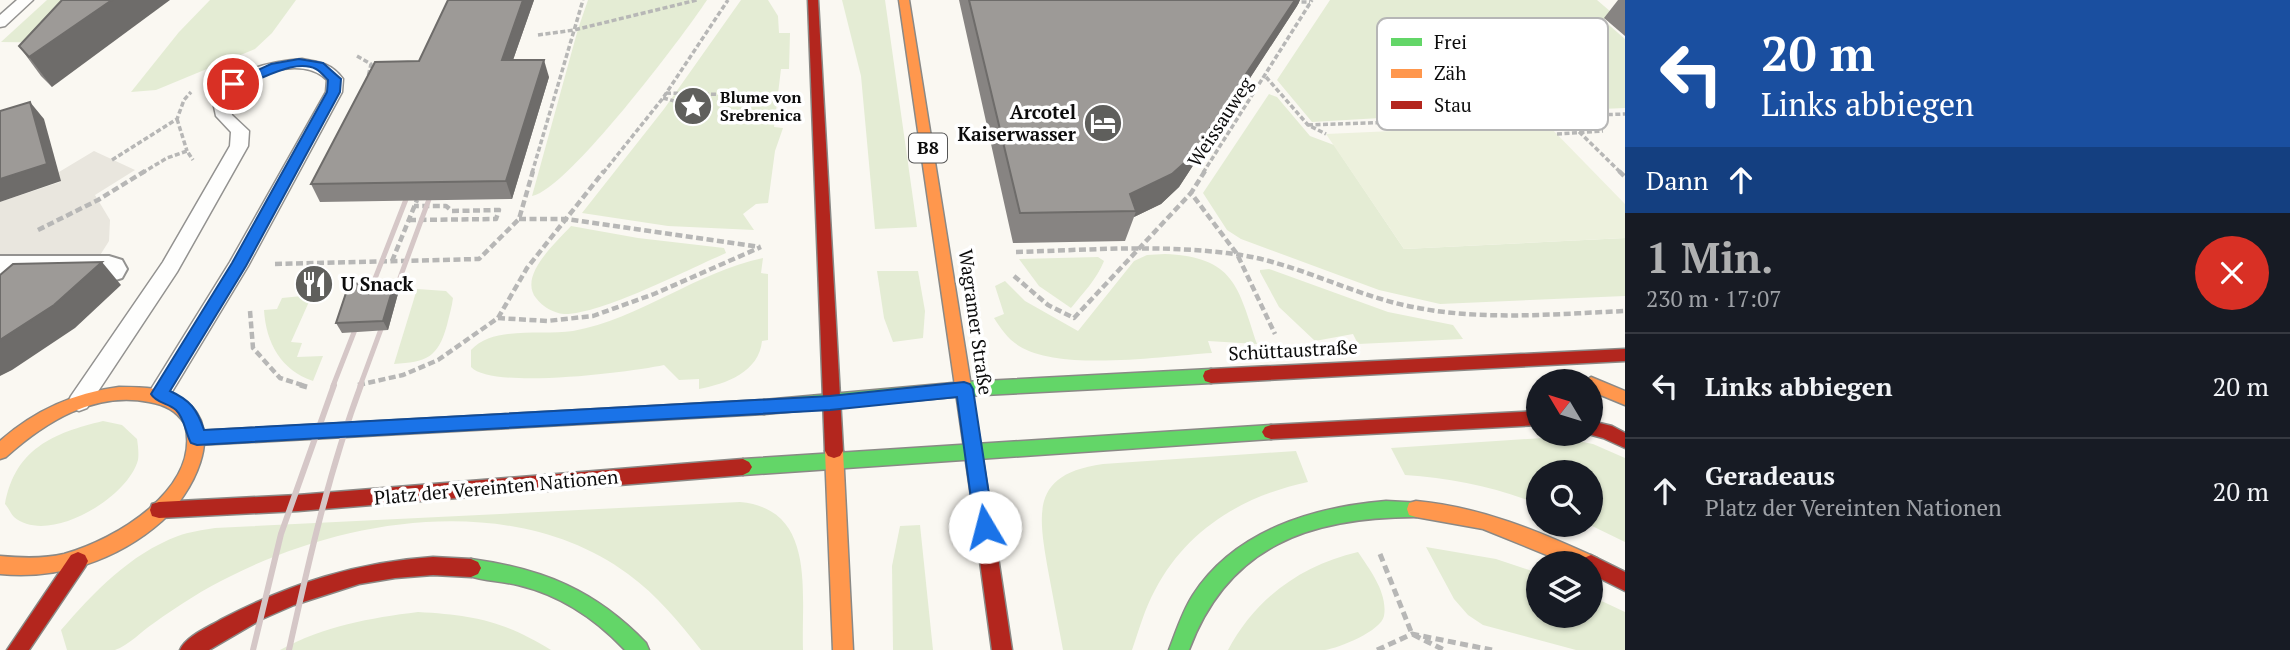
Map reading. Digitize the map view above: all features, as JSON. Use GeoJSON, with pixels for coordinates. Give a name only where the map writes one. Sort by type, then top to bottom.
{"type":"FeatureCollection","features":[{"type":"Feature","properties":{"kind":"main road","name":"Wagramer Straße"},"geometry":{"type":"LineString","coordinates":[[905,0],[1002,650]]}},
{"type":"Feature","properties":{"kind":"main road"},"geometry":{"type":"LineString","coordinates":[[813,8],[844,650]]}},
{"type":"Feature","properties":{"kind":"main road","name":"Schüttaustraße"},"geometry":{"type":"LineString","coordinates":[[830,403],[964,389],[1625,355]]}},
{"type":"Feature","properties":{"kind":"main road"},"geometry":{"type":"LineString","coordinates":[[1506,360],[1539,369]]}},
{"type":"Feature","properties":{"kind":"main road"},"geometry":{"type":"LineString","coordinates":[[1603,390],[1625,400]]}},
{"type":"Feature","properties":{"kind":"main road"},"geometry":{"type":"LineString","coordinates":[[0,565],[19,570],[78,561],[119,541],[159,510],[189,470],[197,438],[190,414],[180,403],[159,394],[141,391],[106,394],[79,401],[41,419],[3,447]]}},
{"type":"Feature","properties":{"kind":"main road"},"geometry":{"type":"LineString","coordinates":[[1603,407],[1625,400]]}},
{"type":"Feature","properties":{"kind":"main road"},"geometry":{"type":"LineString","coordinates":[[197,438],[830,403]]}},
{"type":"Feature","properties":{"kind":"main road"},"geometry":{"type":"LineString","coordinates":[[974,454],[1353,426],[1526,419]]}},
{"type":"Feature","properties":{"kind":"main road"},"geometry":{"type":"LineString","coordinates":[[1603,430],[1625,441]]}},
{"type":"Feature","properties":{"kind":"main road","name":"Platz der Vereinten Nationen"},"geometry":{"type":"LineString","coordinates":[[159,510],[298,503],[732,468],[974,454]]}},
{"type":"Feature","properties":{"kind":"main road"},"geometry":{"type":"LineString","coordinates":[[1179,650],[1203,598],[1234,562],[1286,529],[1356,508],[1414,507],[1486,520],[1565,551]]}},
{"type":"Feature","properties":{"kind":"main road"},"geometry":{"type":"LineString","coordinates":[[16,650],[78,561]]}},
{"type":"Feature","properties":{"kind":"main road"},"geometry":{"type":"LineString","coordinates":[[190,650],[266,605],[337,577],[404,566],[458,564],[508,572],[564,590],[611,619],[639,650]]}},
{"type":"Feature","properties":{"kind":"main road"},"geometry":{"type":"LineString","coordinates":[[1603,571],[1625,582]]}},
{"type":"Feature","properties":{"kind":"street"},"geometry":{"type":"LineString","coordinates":[[0,269],[109,269]]}},
{"type":"Feature","properties":{"kind":"lane"},"geometry":{"type":"LineString","coordinates":[[0,23],[26,0]]}},
{"type":"Feature","properties":{"kind":"lane"},"geometry":{"type":"LineString","coordinates":[[797,0],[813,8]]}},
{"type":"Feature","properties":{"kind":"lane"},"geometry":{"type":"LineString","coordinates":[[79,401],[170,267],[239,146],[240,131],[227,122],[220,109],[220,99],[233,84],[264,71],[299,62],[319,66],[335,79],[334,92],[238,266],[159,394]]}},
{"type":"Feature","properties":{"kind":"path"},"geometry":{"type":"LineString","coordinates":[[266,265],[480,259],[519,219],[583,0]]}},
{"type":"Feature","properties":{"kind":"path"},"geometry":{"type":"LineString","coordinates":[[681,0],[690,2]]}},
{"type":"Feature","properties":{"kind":"path"},"geometry":{"type":"LineString","coordinates":[[538,35],[574,30],[697,0]]}},
{"type":"Feature","properties":{"kind":"path"},"geometry":{"type":"LineString","coordinates":[[353,386],[403,375],[438,360],[498,318],[527,268],[664,95],[728,0]]}},
{"type":"Feature","properties":{"kind":"path"},"geometry":{"type":"LineString","coordinates":[[1283,2],[1309,1]]}},
{"type":"Feature","properties":{"kind":"path","name":"Weissauweg"},"geometry":{"type":"LineString","coordinates":[[1280,344],[1237,254],[1191,193],[1266,77],[1309,1]]}},
{"type":"Feature","properties":{"kind":"path"},"geometry":{"type":"LineString","coordinates":[[1266,77],[1308,125],[1326,134]]}},
{"type":"Feature","properties":{"kind":"path"},"geometry":{"type":"LineString","coordinates":[[664,95],[778,96]]}},
{"type":"Feature","properties":{"kind":"path"},"geometry":{"type":"LineString","coordinates":[[664,95],[693,106]]}},
{"type":"Feature","properties":{"kind":"path"},"geometry":{"type":"LineString","coordinates":[[177,119],[187,151],[197,165]]}},
{"type":"Feature","properties":{"kind":"path"},"geometry":{"type":"LineString","coordinates":[[1308,125],[1377,123]]}},
{"type":"Feature","properties":{"kind":"path"},"geometry":{"type":"LineString","coordinates":[[1557,134],[1603,131]]}},
{"type":"Feature","properties":{"kind":"path"},"geometry":{"type":"LineString","coordinates":[[1580,132],[1625,177]]}},
{"type":"Feature","properties":{"kind":"path"},"geometry":{"type":"LineString","coordinates":[[37,231],[98,200],[167,158],[187,151]]}},
{"type":"Feature","properties":{"kind":"path"},"geometry":{"type":"LineString","coordinates":[[1014,276],[1048,305],[1074,318],[1191,193]]}},
{"type":"Feature","properties":{"kind":"path"},"geometry":{"type":"LineString","coordinates":[[392,261],[415,203],[446,206],[452,211],[499,210],[496,219],[409,220]]}},
{"type":"Feature","properties":{"kind":"path"},"geometry":{"type":"LineString","coordinates":[[498,318],[547,321],[593,316],[654,294],[761,247],[566,219],[519,219]]}},
{"type":"Feature","properties":{"kind":"path"},"geometry":{"type":"LineString","coordinates":[[1016,253],[1175,249],[1237,254],[1287,265],[1341,287],[1413,308],[1487,316],[1625,311]]}},
{"type":"Feature","properties":{"kind":"path"},"geometry":{"type":"LineString","coordinates":[[250,305],[253,348],[280,378],[318,388]]}},
{"type":"Feature","properties":{"kind":"path"},"geometry":{"type":"LineString","coordinates":[[1379,551],[1412,634],[1444,650]]}},
{"type":"Feature","properties":{"kind":"path"},"geometry":{"type":"LineString","coordinates":[[1377,650],[1412,634],[1492,650]]}},
{"type":"Feature","properties":{"kind":"green space"},"geometry":{"type":"Polygon","coordinates":[[[47,0],[105,0],[68,43],[1,42],[47,0]]]}},
{"type":"Feature","properties":{"kind":"green space"},"geometry":{"type":"Polygon","coordinates":[[[210,0],[296,0],[272,33],[255,49],[156,90],[131,92],[179,32],[210,0]]]}},
{"type":"Feature","properties":{"kind":"green space"},"geometry":{"type":"Polygon","coordinates":[[[588,0],[707,0],[651,76],[597,141],[549,187],[532,196],[578,29],[588,0]]]}},
{"type":"Feature","properties":{"kind":"green space"},"geometry":{"type":"Polygon","coordinates":[[[741,0],[768,0],[778,16],[779,33],[790,33],[789,69],[781,69],[774,127],[783,128],[775,151],[768,203],[756,204],[743,214],[754,230],[668,226],[582,213],[664,109],[741,0]]]}},
{"type":"Feature","properties":{"kind":"green space"},"geometry":{"type":"Polygon","coordinates":[[[842,0],[885,0],[917,227],[875,229],[861,76],[842,0]]]}},
{"type":"Feature","properties":{"kind":"green space"},"geometry":{"type":"Polygon","coordinates":[[[1330,0],[1597,0],[1618,18],[1377,18],[1377,118],[1312,122],[1277,80],[1330,0]]]}},
{"type":"Feature","properties":{"kind":"green space"},"geometry":{"type":"Polygon","coordinates":[[[1608,24],[1625,39],[1625,108],[1608,109],[1608,24]]]}},
{"type":"Feature","properties":{"kind":"green space"},"geometry":{"type":"Polygon","coordinates":[[[1269,94],[1277,97],[1310,136],[1334,145],[1404,249],[1625,238],[1625,296],[1440,304],[1379,290],[1241,239],[1227,230],[1203,193],[1269,94]]]}},
{"type":"Feature","properties":{"kind":"green space"},"geometry":{"type":"Polygon","coordinates":[[[1414,130],[1553,130],[1625,204],[1625,238],[1404,249],[1326,134],[1414,130]]]}},
{"type":"Feature","properties":{"kind":"green space"},"geometry":{"type":"Polygon","coordinates":[[[571,226],[638,238],[724,248],[726,253],[621,299],[580,312],[564,314],[548,309],[536,298],[532,279],[541,259],[571,226]]]}},
{"type":"Feature","properties":{"kind":"green space"},"geometry":{"type":"Polygon","coordinates":[[[1165,254],[1206,261],[1230,278],[1238,291],[1257,344],[1208,341],[1212,353],[1140,359],[1060,358],[1037,354],[1019,346],[1005,334],[994,318],[1004,314],[995,286],[1005,281],[1025,301],[1078,331],[1134,261],[1147,255],[1165,254]]]}},
{"type":"Feature","properties":{"kind":"green space"},"geometry":{"type":"Polygon","coordinates":[[[1098,257],[1104,261],[1101,268],[1071,308],[1039,286],[1019,259],[1098,257]]]}},
{"type":"Feature","properties":{"kind":"green space"},"geometry":{"type":"Polygon","coordinates":[[[763,258],[761,273],[768,274],[768,340],[762,341],[760,352],[748,368],[740,375],[720,384],[699,389],[699,379],[679,380],[664,365],[594,375],[533,378],[484,374],[471,367],[471,350],[492,337],[573,331],[598,325],[714,274],[763,258]]]}},
{"type":"Feature","properties":{"kind":"green space"},"geometry":{"type":"Polygon","coordinates":[[[1269,269],[1388,312],[1453,325],[1463,339],[1358,344],[1353,334],[1315,341],[1279,307],[1260,272],[1269,269]]]}},
{"type":"Feature","properties":{"kind":"green space"},"geometry":{"type":"Polygon","coordinates":[[[877,271],[918,271],[925,311],[923,338],[893,342],[884,318],[877,271]]]}},
{"type":"Feature","properties":{"kind":"green space"},"geometry":{"type":"Polygon","coordinates":[[[417,289],[446,291],[453,298],[447,325],[439,345],[429,356],[415,362],[394,364],[417,289]]]}},
{"type":"Feature","properties":{"kind":"green space"},"geometry":{"type":"Polygon","coordinates":[[[312,295],[291,342],[302,343],[297,357],[323,356],[313,381],[292,370],[277,354],[268,333],[264,310],[277,309],[282,298],[312,295]]]}},
{"type":"Feature","properties":{"kind":"green space"},"geometry":{"type":"Polygon","coordinates":[[[103,421],[122,425],[137,439],[138,460],[131,475],[119,489],[85,514],[66,522],[46,526],[29,524],[14,517],[5,504],[10,485],[27,457],[53,438],[103,421]]]}},
{"type":"Feature","properties":{"kind":"green space"},"geometry":{"type":"Polygon","coordinates":[[[1526,439],[1526,446],[1598,446],[1625,458],[1625,542],[1603,531],[1603,460],[1526,460],[1526,500],[1473,484],[1405,475],[1391,448],[1526,439]]]}},
{"type":"Feature","properties":{"kind":"green space"},"geometry":{"type":"Polygon","coordinates":[[[1296,451],[1308,482],[1261,496],[1239,506],[1219,518],[1183,549],[1155,590],[1132,650],[1063,650],[1042,530],[1045,499],[1051,487],[1063,477],[1080,469],[1103,464],[1296,451]]]}},
{"type":"Feature","properties":{"kind":"green space"},"geometry":{"type":"Polygon","coordinates":[[[740,502],[765,508],[782,520],[793,537],[800,557],[803,650],[701,650],[658,600],[628,574],[583,548],[535,531],[484,523],[431,522],[378,528],[326,539],[231,576],[163,616],[115,650],[67,650],[61,630],[100,588],[144,553],[178,536],[196,531],[740,502]]]}},
{"type":"Feature","properties":{"kind":"green space"},"geometry":{"type":"Polygon","coordinates":[[[920,525],[933,650],[893,650],[892,566],[900,526],[920,525]]]}},
{"type":"Feature","properties":{"kind":"green space"},"geometry":{"type":"Polygon","coordinates":[[[1426,547],[1496,559],[1526,569],[1526,628],[1603,628],[1603,602],[1625,612],[1625,650],[1576,650],[1483,625],[1468,615],[1454,599],[1426,547]]]}},
{"type":"Feature","properties":{"kind":"green space"},"geometry":{"type":"Polygon","coordinates":[[[1358,552],[1381,590],[1385,607],[1381,622],[1368,633],[1325,650],[1228,650],[1252,615],[1282,587],[1317,566],[1358,552]]]}},
{"type":"Feature","properties":{"kind":"green space"},"geometry":{"type":"Polygon","coordinates":[[[418,612],[488,621],[518,632],[551,650],[280,650],[313,635],[348,624],[418,612]]]}},
{"type":"Feature","properties":{"kind":"shaded area"},"geometry":{"type":"Polygon","coordinates":[[[94,151],[135,170],[95,195],[110,220],[109,241],[92,268],[0,316],[0,202],[60,182],[59,172],[94,151]]]}},
{"type":"Feature","properties":{"kind":"building"},"geometry":{"type":"Polygon","coordinates":[[[62,0],[112,0],[29,57],[19,46],[62,0]]]}},
{"type":"Feature","properties":{"kind":"building"},"geometry":{"type":"Polygon","coordinates":[[[448,0],[523,0],[502,60],[544,60],[506,181],[311,184],[375,62],[419,61],[448,0]]]}},
{"type":"Feature","properties":{"kind":"building","name":"Arcotel Kaiserwasser"},"geometry":{"type":"Polygon","coordinates":[[[969,0],[1295,0],[1191,157],[1172,174],[1130,194],[1136,211],[1020,213],[969,0]]]}},
{"type":"Feature","properties":{"kind":"building"},"geometry":{"type":"Polygon","coordinates":[[[30,102],[47,164],[0,179],[0,111],[30,102]]]}},
{"type":"Feature","properties":{"kind":"building"},"geometry":{"type":"Polygon","coordinates":[[[102,262],[54,305],[0,340],[0,275],[13,264],[102,262]]]}},
{"type":"Feature","properties":{"kind":"building"},"geometry":{"type":"Polygon","coordinates":[[[395,281],[383,321],[336,323],[349,284],[395,281]]]}},
{"type":"Feature","properties":{"kind":"railway"},"geometry":{"type":"LineString","coordinates":[[360,386],[435,183]]}},
{"type":"Feature","properties":{"kind":"railway"},"geometry":{"type":"LineString","coordinates":[[333,386],[412,184]]}},
{"type":"Feature","properties":{"kind":"railway"},"geometry":{"type":"LineString","coordinates":[[253,650],[281,534],[334,385]]}},
{"type":"Feature","properties":{"kind":"railway"},"geometry":{"type":"LineString","coordinates":[[289,650],[329,483],[361,385]]}},
{"type":"Feature","properties":{"kind":"traffic: fast"},"geometry":{"type":"LineString","coordinates":[[764,407],[964,389],[1211,376]]}},
{"type":"Feature","properties":{"kind":"traffic: fast"},"geometry":{"type":"LineString","coordinates":[[743,467],[1271,432]]}},
{"type":"Feature","properties":{"kind":"traffic: fast"},"geometry":{"type":"LineString","coordinates":[[1179,650],[1204,596],[1224,573],[1246,554],[1272,538],[1327,517],[1357,511],[1416,509]]}},
{"type":"Feature","properties":{"kind":"traffic: fast"},"geometry":{"type":"LineString","coordinates":[[471,568],[520,576],[564,592],[603,616],[639,650]]}},
{"type":"Feature","properties":{"kind":"traffic: slow"},"geometry":{"type":"LineString","coordinates":[[904,0],[983,517]]}},
{"type":"Feature","properties":{"kind":"traffic: slow"},"geometry":{"type":"LineString","coordinates":[[1603,389],[1625,398]]}},
{"type":"Feature","properties":{"kind":"traffic: slow"},"geometry":{"type":"LineString","coordinates":[[0,452],[35,423],[54,412],[75,403],[119,393],[169,400],[188,414],[195,430],[193,461],[179,489],[157,514],[128,536],[95,552],[62,563],[29,568],[0,565]]}},
{"type":"Feature","properties":{"kind":"traffic: slow"},"geometry":{"type":"LineString","coordinates":[[834,451],[843,650]]}},
{"type":"Feature","properties":{"kind":"traffic: slow"},"geometry":{"type":"LineString","coordinates":[[1416,509],[1483,521],[1561,551]]}},
{"type":"Feature","properties":{"kind":"traffic: jam"},"geometry":{"type":"LineString","coordinates":[[813,0],[834,451]]}},
{"type":"Feature","properties":{"kind":"traffic: jam"},"geometry":{"type":"LineString","coordinates":[[1211,376],[1625,355]]}},
{"type":"Feature","properties":{"kind":"traffic: jam"},"geometry":{"type":"LineString","coordinates":[[197,438],[764,407]]}},
{"type":"Feature","properties":{"kind":"traffic: jam"},"geometry":{"type":"LineString","coordinates":[[1271,432],[1526,419]]}},
{"type":"Feature","properties":{"kind":"traffic: jam"},"geometry":{"type":"LineString","coordinates":[[1603,430],[1625,441]]}},
{"type":"Feature","properties":{"kind":"traffic: jam"},"geometry":{"type":"LineString","coordinates":[[159,510],[298,503],[743,467]]}},
{"type":"Feature","properties":{"kind":"traffic: jam"},"geometry":{"type":"LineString","coordinates":[[983,517],[1002,650]]}},
{"type":"Feature","properties":{"kind":"traffic: jam"},"geometry":{"type":"LineString","coordinates":[[17,650],[78,561]]}},
{"type":"Feature","properties":{"kind":"traffic: jam"},"geometry":{"type":"LineString","coordinates":[[190,650],[255,613],[323,585],[395,569],[433,566],[471,568]]}},
{"type":"Feature","properties":{"kind":"traffic: jam"},"geometry":{"type":"LineString","coordinates":[[1603,570],[1625,582]]}},
{"type":"Feature","properties":{"kind":"place","name":"Blume von Srebrenica"},"geometry":{"type":"Point","coordinates":[693,106]}},
{"type":"Feature","properties":{"kind":"place","name":"Arcotel Kaiserwasser"},"geometry":{"type":"Point","coordinates":[1103,123]}},
{"type":"Feature","properties":{"kind":"place","name":"U Snack"},"geometry":{"type":"Point","coordinates":[314,284]}},
{"type":"Feature","properties":{"kind":"route"},"geometry":{"type":"LineString","coordinates":[[233,84],[253,74],[299,62],[319,66],[335,79],[334,92],[238,266],[196,330],[159,394],[180,403],[190,414],[197,438],[830,403],[964,389],[985,527]]}}]}
